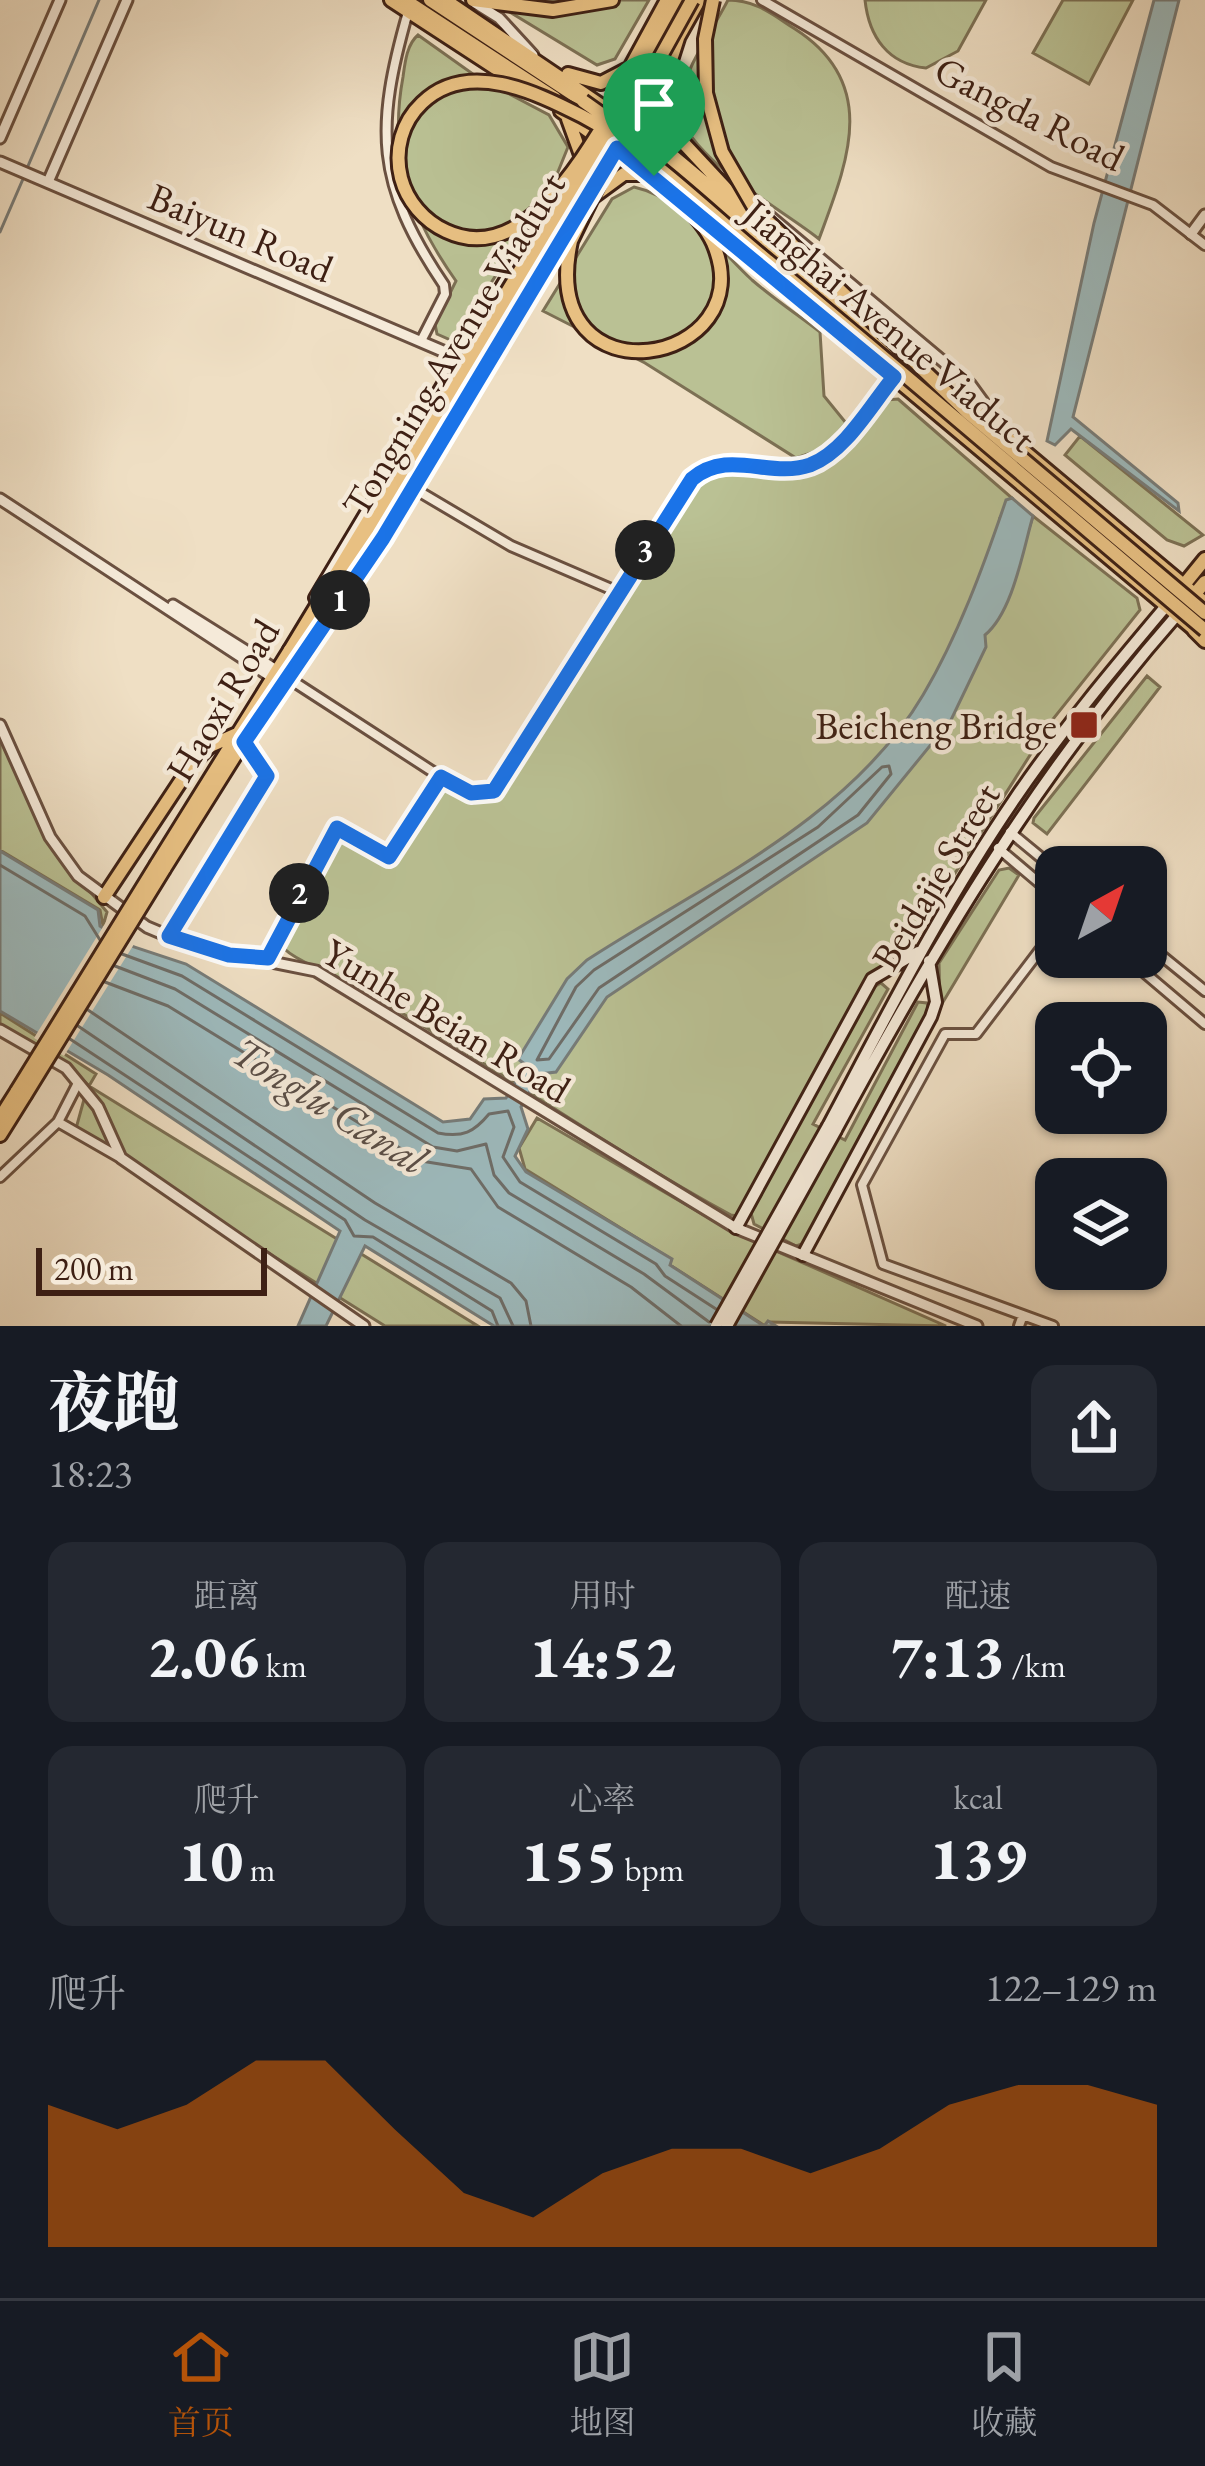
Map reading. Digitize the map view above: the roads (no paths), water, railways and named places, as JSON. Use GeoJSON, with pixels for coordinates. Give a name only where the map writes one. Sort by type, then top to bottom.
{"type":"FeatureCollection","features":[{"type":"Feature","properties":{"kind":"main road"},"geometry":{"type":"LineString","coordinates":[[391,0],[407,5],[596,130],[1203,637]]}},
{"type":"Feature","properties":{"kind":"main road","name":"Jianghai Avenue Viaduct"},"geometry":{"type":"LineString","coordinates":[[430,0],[656,152],[1205,613]]}},
{"type":"Feature","properties":{"kind":"main road"},"geometry":{"type":"LineString","coordinates":[[445,0],[631,124],[1195,594]]}},
{"type":"Feature","properties":{"kind":"main road"},"geometry":{"type":"LineString","coordinates":[[472,0],[553,10],[612,0]]}},
{"type":"Feature","properties":{"kind":"main road"},"geometry":{"type":"LineString","coordinates":[[643,159],[706,231],[719,274],[702,326],[676,346],[646,354],[616,349],[582,326],[568,296],[566,263],[667,0]]}},
{"type":"Feature","properties":{"kind":"main road","name":"Tongning Avenue Viaduct"},"geometry":{"type":"LineString","coordinates":[[294,652],[413,458],[678,0]]}},
{"type":"Feature","properties":{"kind":"main road"},"geometry":{"type":"LineString","coordinates":[[695,0],[662,88],[663,121],[771,238]]}},
{"type":"Feature","properties":{"kind":"main road","name":"Tongning Avenue Viaduct"},"geometry":{"type":"LineString","coordinates":[[644,63],[695,0]]}},
{"type":"Feature","properties":{"kind":"main road"},"geometry":{"type":"LineString","coordinates":[[713,0],[705,39],[706,93],[722,152],[737,183],[788,246],[967,412]]}},
{"type":"Feature","properties":{"kind":"main road","name":"Jianghai Avenue Viaduct"},"geometry":{"type":"LineString","coordinates":[[407,5],[643,159],[1203,637]]}},
{"type":"Feature","properties":{"kind":"main road"},"geometry":{"type":"LineString","coordinates":[[617,148],[680,35]]}},
{"type":"Feature","properties":{"kind":"main road"},"geometry":{"type":"LineString","coordinates":[[541,64],[601,82],[614,81],[644,63]]}},
{"type":"Feature","properties":{"kind":"main road"},"geometry":{"type":"LineString","coordinates":[[596,130],[644,63]]}},
{"type":"Feature","properties":{"kind":"main road"},"geometry":{"type":"LineString","coordinates":[[584,117],[513,86],[465,80],[440,89],[406,124],[398,160],[405,189],[429,221],[450,233],[482,239],[511,232],[542,209],[644,63]]}},
{"type":"Feature","properties":{"kind":"main road"},"geometry":{"type":"LineString","coordinates":[[559,109],[576,132],[580,155]]}},
{"type":"Feature","properties":{"kind":"main road","name":"Haoxi Road"},"geometry":{"type":"LineString","coordinates":[[294,652],[336,557],[596,130]]}},
{"type":"Feature","properties":{"kind":"main road","name":"Haoxi Road"},"geometry":{"type":"LineString","coordinates":[[21,1093],[294,652],[355,581],[617,148]]}},
{"type":"Feature","properties":{"kind":"main road"},"geometry":{"type":"LineString","coordinates":[[584,205],[624,174],[654,176]]}},
{"type":"Feature","properties":{"kind":"main road","name":"Beidajie Street"},"geometry":{"type":"LineString","coordinates":[[1195,594],[1205,560]]}},
{"type":"Feature","properties":{"kind":"main road","name":"Beidajie Street"},"geometry":{"type":"LineString","coordinates":[[832,1128],[1013,801],[1172,610],[1205,582]]}},
{"type":"Feature","properties":{"kind":"main road","name":"Beidajie Street"},"geometry":{"type":"LineString","coordinates":[[925,954],[1098,705],[1172,610]]}},
{"type":"Feature","properties":{"kind":"main road"},"geometry":{"type":"LineString","coordinates":[[104,897],[192,764],[210,746],[241,738],[267,776],[169,936]]}},
{"type":"Feature","properties":{"kind":"main road"},"geometry":{"type":"LineString","coordinates":[[736,1228],[866,988],[886,967],[925,954],[934,1010],[803,1255]]}},
{"type":"Feature","properties":{"kind":"main road"},"geometry":{"type":"LineString","coordinates":[[866,988],[890,976],[903,994],[920,991],[929,995],[934,1010]]}},
{"type":"Feature","properties":{"kind":"main road"},"geometry":{"type":"LineString","coordinates":[[0,1118],[21,1093]]}},
{"type":"Feature","properties":{"kind":"main road"},"geometry":{"type":"LineString","coordinates":[[0,1136],[21,1093]]}},
{"type":"Feature","properties":{"kind":"main road"},"geometry":{"type":"LineString","coordinates":[[716,1326],[832,1128]]}},
{"type":"Feature","properties":{"kind":"main road"},"geometry":{"type":"LineString","coordinates":[[727,1326],[832,1128]]}},
{"type":"Feature","properties":{"kind":"street"},"geometry":{"type":"LineString","coordinates":[[0,138],[60,0]]}},
{"type":"Feature","properties":{"kind":"street"},"geometry":{"type":"LineString","coordinates":[[48,182],[127,0]]}},
{"type":"Feature","properties":{"kind":"street"},"geometry":{"type":"LineString","coordinates":[[472,0],[499,18],[541,64]]}},
{"type":"Feature","properties":{"kind":"street","name":"Gangda Road"},"geometry":{"type":"LineString","coordinates":[[762,0],[1051,166],[1153,205],[1205,245]]}},
{"type":"Feature","properties":{"kind":"street"},"geometry":{"type":"LineString","coordinates":[[407,5],[382,134],[399,211],[444,285],[421,341]]}},
{"type":"Feature","properties":{"kind":"street","name":"Baiyun Road"},"geometry":{"type":"LineString","coordinates":[[0,162],[459,358]]}},
{"type":"Feature","properties":{"kind":"street"},"geometry":{"type":"LineString","coordinates":[[704,182],[726,187],[790,230],[970,384],[1011,441]]}},
{"type":"Feature","properties":{"kind":"street"},"geometry":{"type":"LineString","coordinates":[[1191,234],[1205,215]]}},
{"type":"Feature","properties":{"kind":"street"},"geometry":{"type":"LineString","coordinates":[[0,499],[441,777],[471,793],[494,791],[679,495],[703,470],[725,463],[808,465],[841,443],[894,377]]}},
{"type":"Feature","properties":{"kind":"street"},"geometry":{"type":"LineString","coordinates":[[413,488],[512,546],[618,592]]}},
{"type":"Feature","properties":{"kind":"street","name":"Yunhe Beian Road"},"geometry":{"type":"LineString","coordinates":[[0,724],[50,837],[78,876],[104,897],[169,936],[229,955],[268,958],[316,971],[736,1228],[882,1292],[977,1326]]}},
{"type":"Feature","properties":{"kind":"street"},"geometry":{"type":"LineString","coordinates":[[268,958],[337,828],[393,856],[441,777]]}},
{"type":"Feature","properties":{"kind":"street"},"geometry":{"type":"LineString","coordinates":[[1009,831],[1035,852]]}},
{"type":"Feature","properties":{"kind":"street"},"geometry":{"type":"LineString","coordinates":[[998,848],[1035,879]]}},
{"type":"Feature","properties":{"kind":"street"},"geometry":{"type":"LineString","coordinates":[[1035,956],[976,1034],[945,1034],[862,1185],[883,1264],[1053,1326]]}},
{"type":"Feature","properties":{"kind":"street"},"geometry":{"type":"LineString","coordinates":[[1167,960],[1205,991]]}},
{"type":"Feature","properties":{"kind":"street"},"geometry":{"type":"LineString","coordinates":[[1151,978],[1205,1024]]}},
{"type":"Feature","properties":{"kind":"street"},"geometry":{"type":"LineString","coordinates":[[0,1030],[66,1068],[79,1082],[121,1158]]}},
{"type":"Feature","properties":{"kind":"street"},"geometry":{"type":"LineString","coordinates":[[0,1178],[58,1122],[79,1082]]}},
{"type":"Feature","properties":{"kind":"street"},"geometry":{"type":"LineString","coordinates":[[58,1122],[121,1158],[364,1326]]}},
{"type":"Feature","properties":{"kind":"street"},"geometry":{"type":"LineString","coordinates":[[1019,1326],[1023,1315]]}},
{"type":"Feature","properties":{"kind":"water"},"geometry":{"type":"Polygon","coordinates":[[[1154,0],[1179,0],[1073,417],[1178,503],[1179,511],[1071,429],[1055,445],[1047,441],[1094,223],[1154,0]]]}},
{"type":"Feature","properties":{"kind":"water","name":"Tonglu Canal"},"geometry":{"type":"Polygon","coordinates":[[[1012,498],[1033,516],[1021,563],[951,720],[867,823],[607,997],[556,1072],[540,1074],[521,1107],[528,1129],[515,1156],[526,1172],[672,1259],[670,1265],[764,1326],[494,1326],[365,1246],[326,1326],[298,1326],[340,1231],[108,1075],[0,1011],[0,851],[98,910],[100,926],[134,947],[186,964],[443,1122],[470,1119],[484,1099],[506,1098],[526,1065],[518,1059],[567,979],[587,960],[771,846],[856,778],[892,739],[948,649],[1006,500],[1012,498]]]}},
{"type":"Feature","properties":{"kind":"waterway"},"geometry":{"type":"LineString","coordinates":[[28,166],[99,0]]}},
{"type":"Feature","properties":{"kind":"waterway"},"geometry":{"type":"LineString","coordinates":[[0,232],[23,179]]}},
{"type":"Feature","properties":{"kind":"place","name":"Beicheng Bridge"},"geometry":{"type":"Point","coordinates":[1084,725]}}]}
